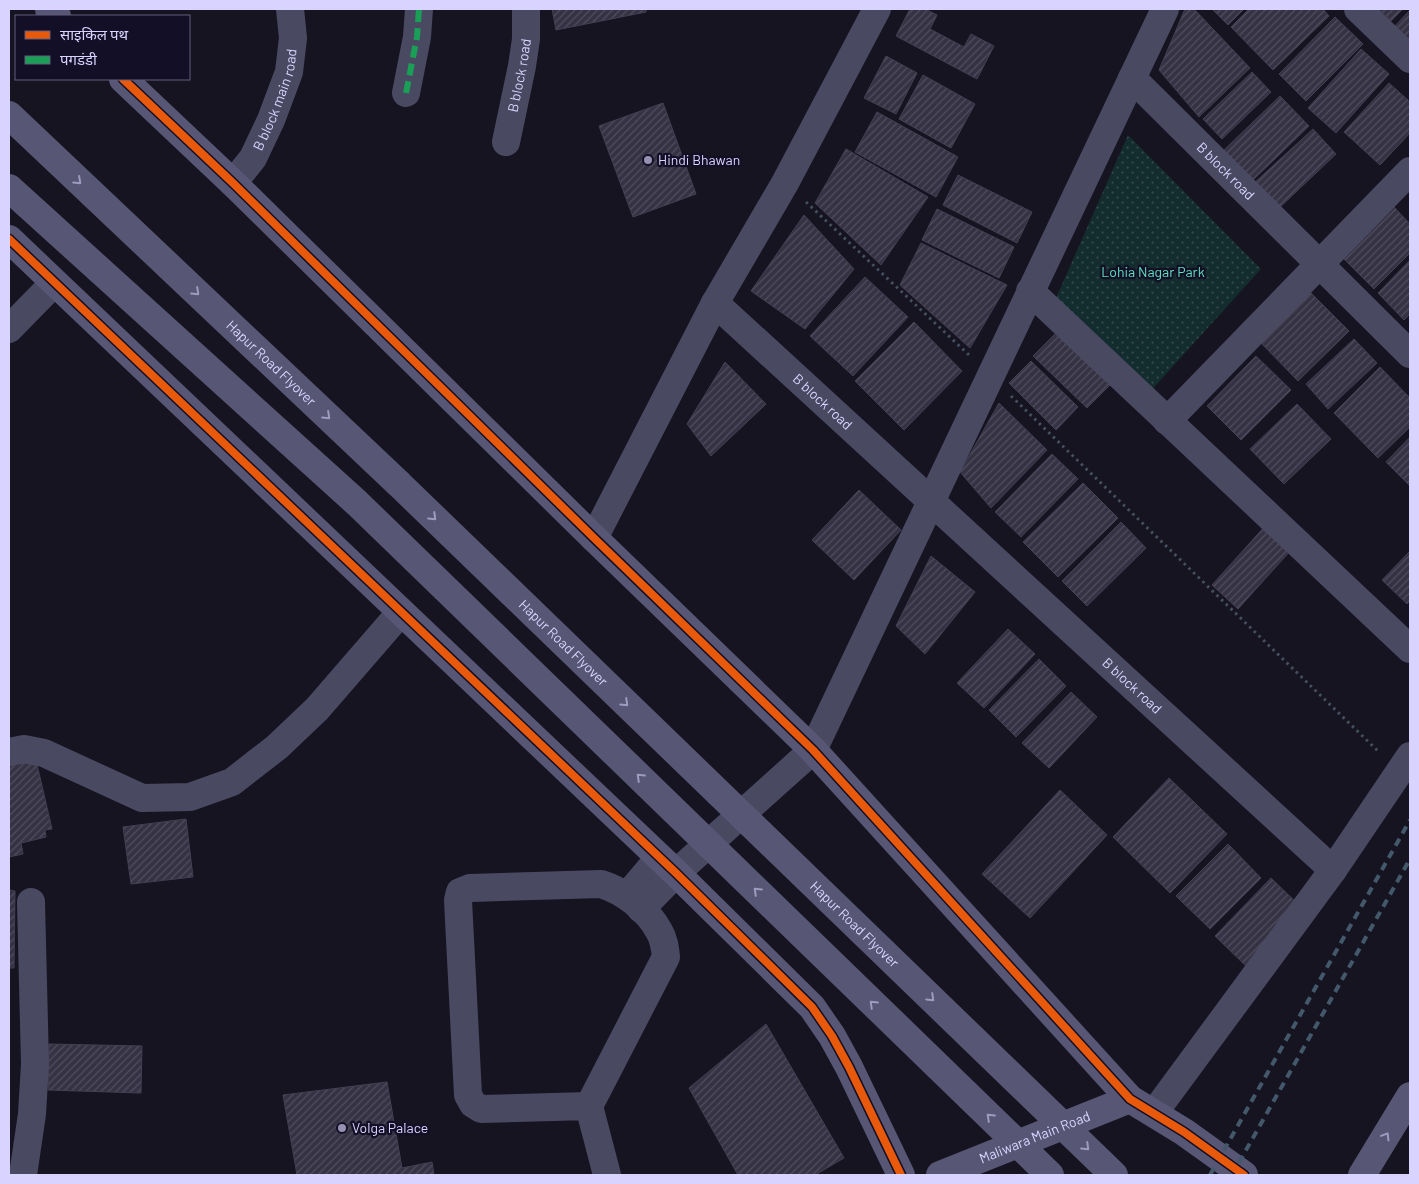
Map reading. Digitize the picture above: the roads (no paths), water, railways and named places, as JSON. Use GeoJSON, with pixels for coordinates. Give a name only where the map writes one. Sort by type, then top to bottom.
{"type":"FeatureCollection","features":[{"type":"Feature","properties":{"kind":"street","name":"B block main road"},"geometry":{"type":"LineString","coordinates":[[233,182],[253,158],[271,120],[289,72],[293,38],[290,9]]}},
{"type":"Feature","properties":{"kind":"street"},"geometry":{"type":"LineString","coordinates":[[406,93],[417,37],[420,9]]}},
{"type":"Feature","properties":{"kind":"street","name":"B block road"},"geometry":{"type":"LineString","coordinates":[[506,142],[522,66],[526,39],[526,9]]}},
{"type":"Feature","properties":{"kind":"street"},"geometry":{"type":"LineString","coordinates":[[594,538],[715,303],[786,183],[877,9]]}},
{"type":"Feature","properties":{"kind":"street"},"geometry":{"type":"LineString","coordinates":[[634,903],[668,866],[813,750],[1165,9]]}},
{"type":"Feature","properties":{"kind":"street"},"geometry":{"type":"LineString","coordinates":[[1358,9],[1410,59]]}},
{"type":"Feature","properties":{"kind":"street","name":"B block road"},"geometry":{"type":"LineString","coordinates":[[1132,78],[1410,354]]}},
{"type":"Feature","properties":{"kind":"street"},"geometry":{"type":"LineString","coordinates":[[124,80],[233,182],[594,538],[813,750],[1130,1099],[1182,1130],[1244,1175]]}},
{"type":"Feature","properties":{"kind":"street","name":"Hapur Road Flyover"},"geometry":{"type":"LineString","coordinates":[[9,115],[405,490],[1114,1175]]}},
{"type":"Feature","properties":{"kind":"street"},"geometry":{"type":"LineString","coordinates":[[1167,421],[1410,171]]}},
{"type":"Feature","properties":{"kind":"street"},"geometry":{"type":"LineString","coordinates":[[9,188],[357,503],[1050,1175]]}},
{"type":"Feature","properties":{"kind":"street"},"geometry":{"type":"LineString","coordinates":[[9,239],[668,866],[812,1007],[832,1036],[849,1067],[901,1175]]}},
{"type":"Feature","properties":{"kind":"street"},"geometry":{"type":"LineString","coordinates":[[9,330],[54,283]]}},
{"type":"Feature","properties":{"kind":"street"},"geometry":{"type":"LineString","coordinates":[[1030,291],[1410,649]]}},
{"type":"Feature","properties":{"kind":"street","name":"B block road"},"geometry":{"type":"LineString","coordinates":[[715,303],[1333,870]]}},
{"type":"Feature","properties":{"kind":"street"},"geometry":{"type":"LineString","coordinates":[[9,752],[24,749],[44,753],[142,798],[190,796],[232,782],[277,747],[317,709],[401,612]]}},
{"type":"Feature","properties":{"kind":"street"},"geometry":{"type":"LineString","coordinates":[[1154,1113],[1333,870],[1405,764]]}},
{"type":"Feature","properties":{"kind":"street"},"geometry":{"type":"LineString","coordinates":[[589,1106],[481,1109],[473,1104],[468,1096],[458,900],[460,892],[470,888],[601,884],[612,888],[634,903],[659,930],[664,943],[666,958],[589,1106],[607,1175]]}},
{"type":"Feature","properties":{"kind":"street"},"geometry":{"type":"LineString","coordinates":[[23,1175],[32,1114],[36,1064],[31,902]]}},
{"type":"Feature","properties":{"kind":"street"},"geometry":{"type":"LineString","coordinates":[[1362,1175],[1410,1096]]}},
{"type":"Feature","properties":{"kind":"street","name":"Maliwara Main Road"},"geometry":{"type":"LineString","coordinates":[[940,1175],[1130,1099]]}},
{"type":"Feature","properties":{"kind":"railway"},"geometry":{"type":"LineString","coordinates":[[1210,1175],[1410,820]]}},
{"type":"Feature","properties":{"kind":"railway"},"geometry":{"type":"LineString","coordinates":[[1232,1175],[1410,859]]}},
{"type":"Feature","properties":{"kind":"place","name":"Hindi Bhawan"},"geometry":{"type":"Point","coordinates":[648,160]}},
{"type":"Feature","properties":{"kind":"place","name":"Volga Palace"},"geometry":{"type":"Point","coordinates":[342,1128]}},
{"type":"Feature","properties":{"kind":"park label","name":"Lohia Nagar Park"},"geometry":{"type":"Point","coordinates":[1153,272]}}]}
